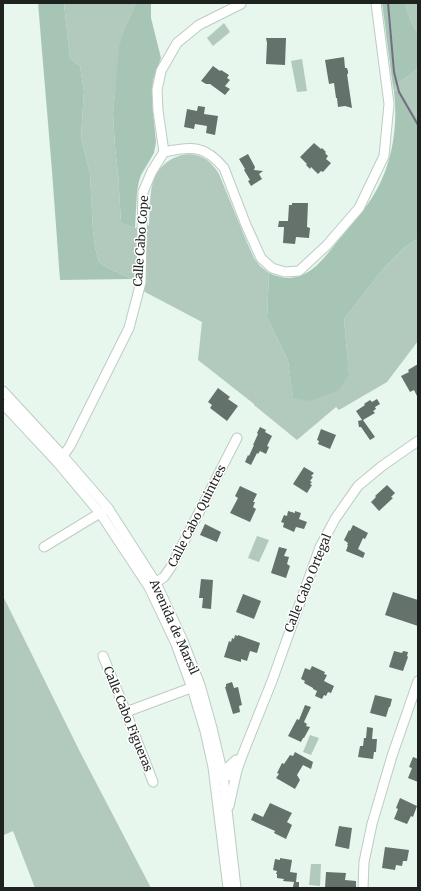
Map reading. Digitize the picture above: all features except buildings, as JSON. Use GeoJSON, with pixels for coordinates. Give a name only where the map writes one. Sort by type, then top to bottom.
{"type":"FeatureCollection","features":[{"type":"Feature","properties":{"kind":"street"},"geometry":{"type":"LineString","coordinates":[[241,4],[199,25],[177,43],[161,71],[157,90],[158,111],[164,152],[181,148],[198,148],[211,154],[219,161],[224,168],[246,225],[261,258],[272,268],[285,272],[299,271],[327,245],[359,208],[384,156],[389,104],[376,3]]}},
{"type":"Feature","properties":{"kind":"street","name":"Calle Cabo Cope"},"geometry":{"type":"LineString","coordinates":[[60,460],[70,446],[129,328],[141,282],[143,192],[152,171],[164,152]]}},
{"type":"Feature","properties":{"kind":"street","name":"Avenida de Marsil"},"geometry":{"type":"LineString","coordinates":[[3,392],[104,510],[152,585],[183,641],[196,686],[212,728],[223,775],[236,888]]}},
{"type":"Feature","properties":{"kind":"street","name":"Avenida de Marsil"},"geometry":{"type":"LineString","coordinates":[[3,404],[60,460]]}},
{"type":"Feature","properties":{"kind":"street","name":"Calle Cabo Quintres"},"geometry":{"type":"LineString","coordinates":[[152,585],[164,577],[171,567],[237,438]]}},
{"type":"Feature","properties":{"kind":"street","name":"Calle Cabo Ortegal"},"geometry":{"type":"LineString","coordinates":[[227,814],[239,758],[270,685],[320,547],[335,518],[358,486],[382,466],[418,441]]}},
{"type":"Feature","properties":{"kind":"street"},"geometry":{"type":"LineString","coordinates":[[44,547],[104,510]]}},
{"type":"Feature","properties":{"kind":"street","name":"Calle Cabo Figueras"},"geometry":{"type":"LineString","coordinates":[[103,656],[153,782]]}},
{"type":"Feature","properties":{"kind":"street"},"geometry":{"type":"LineString","coordinates":[[363,888],[364,862],[372,824],[392,756],[418,681]]}},
{"type":"Feature","properties":{"kind":"street"},"geometry":{"type":"LineString","coordinates":[[126,712],[196,686]]}},
{"type":"Feature","properties":{"kind":"street","name":"Avenida de Marsil"},"geometry":{"type":"LineString","coordinates":[[196,686],[213,768],[228,888]]}},
{"type":"Feature","properties":{"kind":"street"},"geometry":{"type":"LineString","coordinates":[[218,755],[224,758],[239,758]]}},
{"type":"Feature","properties":{"kind":"street"},"geometry":{"type":"LineString","coordinates":[[216,790],[226,769],[239,758]]}},
{"type":"Feature","properties":{"kind":"street"},"geometry":{"type":"LineString","coordinates":[[213,768],[223,775],[231,776],[237,770]]}},
{"type":"Feature","properties":{"kind":"green space"},"geometry":{"type":"Polygon","coordinates":[[[38,3],[64,3],[70,59],[80,66],[84,92],[81,137],[90,174],[93,230],[99,262],[108,268],[132,279],[60,280],[38,3]]]}},
{"type":"Feature","properties":{"kind":"green space"},"geometry":{"type":"Polygon","coordinates":[[[64,3],[136,3],[128,20],[116,84],[113,114],[121,223],[135,228],[149,225],[152,184],[158,172],[169,161],[176,157],[192,154],[200,156],[211,163],[219,174],[254,258],[260,266],[269,273],[267,317],[288,361],[293,397],[349,374],[344,319],[383,269],[405,247],[418,238],[418,341],[387,382],[339,410],[336,407],[297,440],[198,360],[202,322],[145,292],[132,279],[108,268],[99,262],[93,230],[90,174],[81,137],[84,92],[80,66],[70,59],[64,3]]]}},
{"type":"Feature","properties":{"kind":"green space"},"geometry":{"type":"Polygon","coordinates":[[[136,3],[151,3],[151,18],[161,58],[153,80],[152,91],[156,142],[154,153],[139,181],[135,228],[121,223],[113,114],[119,47],[128,20],[136,3]]]}},
{"type":"Feature","properties":{"kind":"green space"},"geometry":{"type":"Polygon","coordinates":[[[382,3],[405,3],[410,19],[418,35],[418,66],[415,71],[393,87],[382,3]]]}},
{"type":"Feature","properties":{"kind":"green space"},"geometry":{"type":"Polygon","coordinates":[[[405,3],[418,3],[418,35],[410,19],[405,3]]]}},
{"type":"Feature","properties":{"kind":"green space"},"geometry":{"type":"Polygon","coordinates":[[[224,23],[230,32],[213,46],[207,38],[224,23]]]}},
{"type":"Feature","properties":{"kind":"green space"},"geometry":{"type":"Polygon","coordinates":[[[302,59],[307,91],[297,92],[291,61],[302,59]]]}},
{"type":"Feature","properties":{"kind":"green space"},"geometry":{"type":"Polygon","coordinates":[[[418,66],[418,119],[400,89],[394,91],[393,87],[415,71],[418,66]]]}},
{"type":"Feature","properties":{"kind":"green space"},"geometry":{"type":"Polygon","coordinates":[[[400,89],[418,119],[418,238],[405,247],[383,269],[344,319],[349,374],[339,390],[310,401],[293,398],[288,361],[267,317],[269,273],[289,278],[298,277],[312,269],[325,256],[366,207],[383,178],[390,157],[395,129],[394,91],[400,89]]]}},
{"type":"Feature","properties":{"kind":"green space"},"geometry":{"type":"Polygon","coordinates":[[[257,536],[269,540],[259,562],[248,558],[257,536]]]}},
{"type":"Feature","properties":{"kind":"green space"},"geometry":{"type":"Polygon","coordinates":[[[3,596],[79,750],[151,888],[35,888],[13,831],[4,835],[3,596]]]}},
{"type":"Feature","properties":{"kind":"green space"},"geometry":{"type":"Polygon","coordinates":[[[310,735],[319,738],[311,755],[303,752],[310,735]]]}},
{"type":"Feature","properties":{"kind":"green space"},"geometry":{"type":"Polygon","coordinates":[[[311,864],[321,864],[320,886],[309,885],[311,864]]]}},
{"type":"Feature","properties":{"kind":"waterway"},"geometry":{"type":"LineString","coordinates":[[388,3],[394,72],[399,92],[418,125]]}}]}
